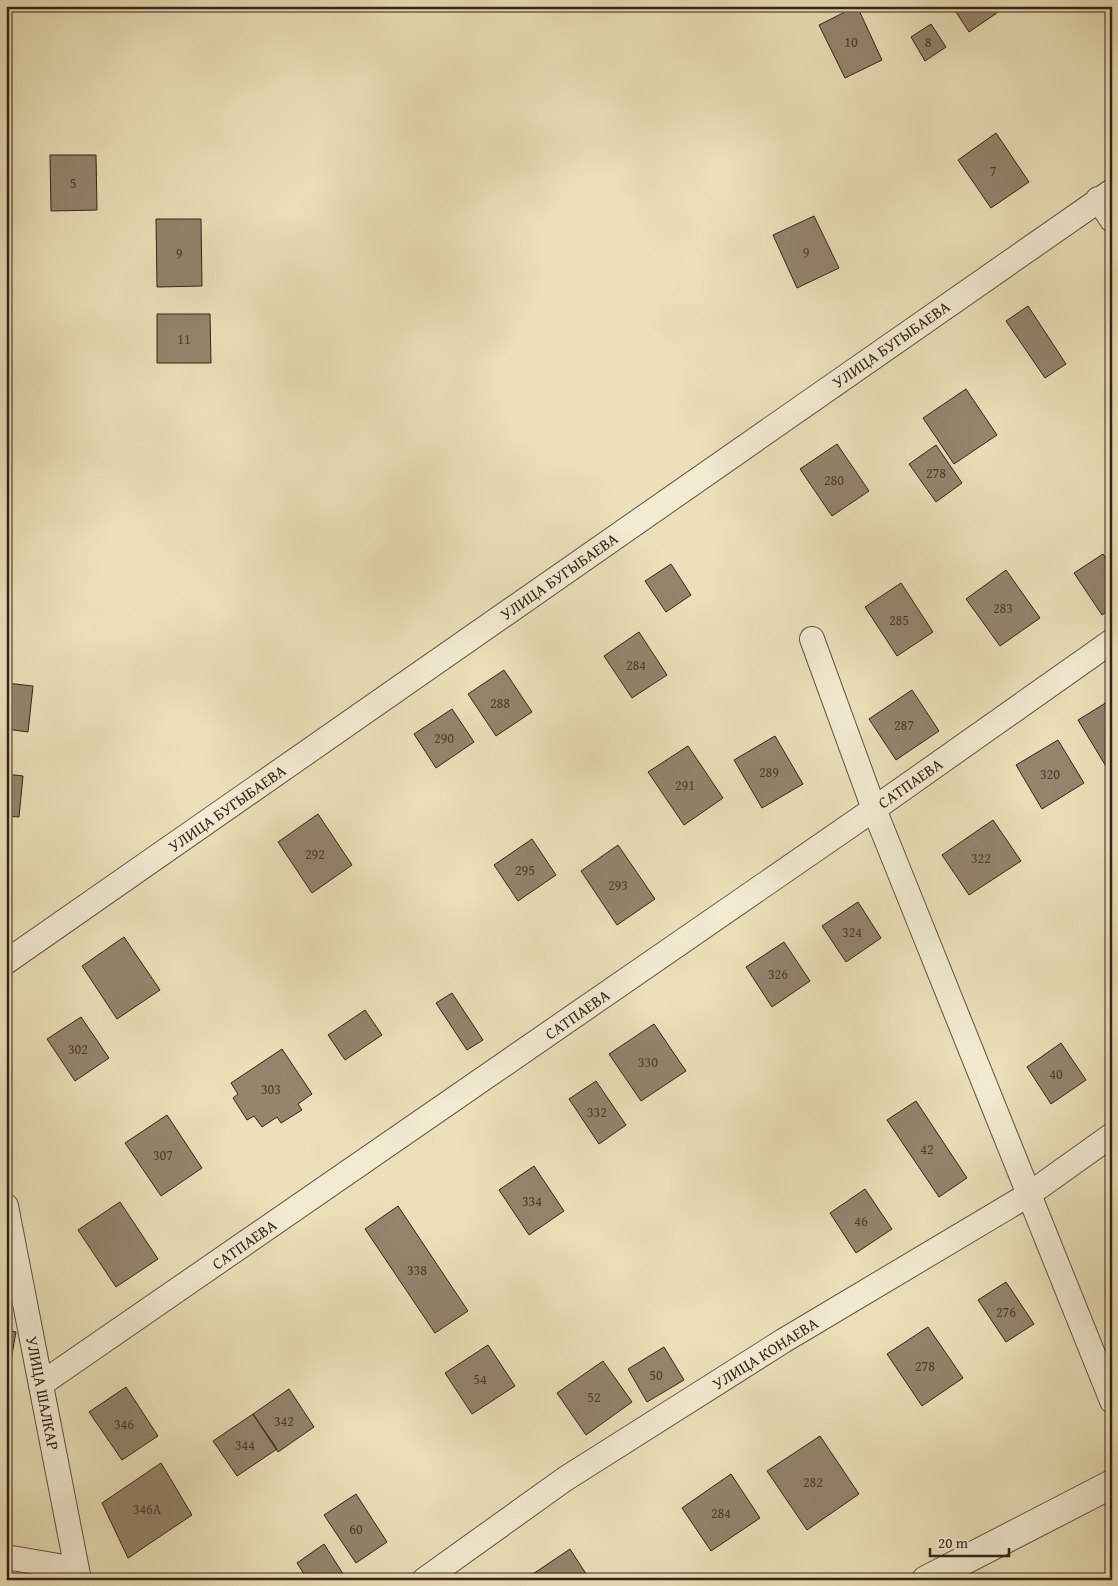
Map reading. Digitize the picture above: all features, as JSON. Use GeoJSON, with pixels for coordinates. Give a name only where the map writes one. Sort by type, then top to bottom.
{"type":"FeatureCollection","features":[{"type":"Feature","properties":{"kind":"street"},"geometry":{"type":"LineString","coordinates":[[1105,195],[1112,220]]}},
{"type":"Feature","properties":{"kind":"street","name":"УЛИЦА БУГЫБАЕВА"},"geometry":{"type":"LineString","coordinates":[[6,962],[1105,195]]}},
{"type":"Feature","properties":{"kind":"street"},"geometry":{"type":"LineString","coordinates":[[812,639],[874,809],[1112,1401]]}},
{"type":"Feature","properties":{"kind":"street","name":"САТПАЕВА"},"geometry":{"type":"LineString","coordinates":[[41,1384],[874,809],[1112,641]]}},
{"type":"Feature","properties":{"kind":"street","name":"УЛИЦА КОНАЕВА"},"geometry":{"type":"LineString","coordinates":[[424,1580],[565,1479],[783,1341],[1028,1195],[1112,1134]]}},
{"type":"Feature","properties":{"kind":"street","name":"УЛИЦА ШАЛКАР"},"geometry":{"type":"LineString","coordinates":[[6,1206],[78,1574]]}},
{"type":"Feature","properties":{"kind":"street"},"geometry":{"type":"LineString","coordinates":[[926,1580],[1112,1484]]}},
{"type":"Feature","properties":{"kind":"street"},"geometry":{"type":"LineString","coordinates":[[6,1557],[78,1574]]}},
{"type":"Feature","properties":{"kind":"building"},"geometry":{"type":"Polygon","coordinates":[[[857,6],[882,60],[845,78],[819,25],[857,6]]]}},
{"type":"Feature","properties":{"kind":"building"},"geometry":{"type":"Polygon","coordinates":[[[952,6],[1007,6],[969,32],[952,6]]]}},
{"type":"Feature","properties":{"kind":"building"},"geometry":{"type":"Polygon","coordinates":[[[931,24],[946,47],[925,61],[911,37],[931,24]]]}},
{"type":"Feature","properties":{"kind":"building"},"geometry":{"type":"Polygon","coordinates":[[[996,133],[1029,182],[991,208],[958,160],[996,133]]]}},
{"type":"Feature","properties":{"kind":"building"},"geometry":{"type":"Polygon","coordinates":[[[50,155],[96,155],[97,210],[51,211],[50,155]]]}},
{"type":"Feature","properties":{"kind":"building"},"geometry":{"type":"Polygon","coordinates":[[[814,216],[839,268],[797,288],[773,235],[814,216]]]}},
{"type":"Feature","properties":{"kind":"building"},"geometry":{"type":"Polygon","coordinates":[[[156,219],[201,219],[202,286],[157,287],[156,219]]]}},
{"type":"Feature","properties":{"kind":"building"},"geometry":{"type":"Polygon","coordinates":[[[1028,306],[1066,364],[1045,378],[1006,321],[1028,306]]]}},
{"type":"Feature","properties":{"kind":"building"},"geometry":{"type":"Polygon","coordinates":[[[157,314],[210,314],[211,363],[157,363],[157,314]]]}},
{"type":"Feature","properties":{"kind":"building"},"geometry":{"type":"Polygon","coordinates":[[[966,389],[997,435],[954,464],[923,418],[966,389]]]}},
{"type":"Feature","properties":{"kind":"building"},"geometry":{"type":"Polygon","coordinates":[[[837,444],[869,491],[832,516],[800,469],[837,444]]]}},
{"type":"Feature","properties":{"kind":"building"},"geometry":{"type":"Polygon","coordinates":[[[936,445],[962,483],[936,502],[909,464],[936,445]]]}},
{"type":"Feature","properties":{"kind":"building"},"geometry":{"type":"Polygon","coordinates":[[[1103,554],[1112,566],[1112,608],[1102,615],[1074,573],[1103,554]]]}},
{"type":"Feature","properties":{"kind":"building"},"geometry":{"type":"Polygon","coordinates":[[[671,564],[691,595],[666,612],[645,581],[671,564]]]}},
{"type":"Feature","properties":{"kind":"building"},"geometry":{"type":"Polygon","coordinates":[[[1006,570],[1040,618],[1000,646],[966,599],[1006,570]]]}},
{"type":"Feature","properties":{"kind":"building"},"geometry":{"type":"Polygon","coordinates":[[[901,583],[933,632],[897,656],[865,607],[901,583]]]}},
{"type":"Feature","properties":{"kind":"building"},"geometry":{"type":"Polygon","coordinates":[[[639,632],[667,675],[632,698],[604,656],[639,632]]]}},
{"type":"Feature","properties":{"kind":"building"},"geometry":{"type":"Polygon","coordinates":[[[504,670],[532,712],[496,736],[468,694],[504,670]]]}},
{"type":"Feature","properties":{"kind":"building"},"geometry":{"type":"Polygon","coordinates":[[[6,683],[33,686],[28,732],[6,729],[6,683]]]}},
{"type":"Feature","properties":{"kind":"building"},"geometry":{"type":"Polygon","coordinates":[[[912,690],[939,731],[896,760],[869,719],[912,690]]]}},
{"type":"Feature","properties":{"kind":"building"},"geometry":{"type":"Polygon","coordinates":[[[1112,699],[1112,765],[1107,768],[1078,720],[1112,699]]]}},
{"type":"Feature","properties":{"kind":"building"},"geometry":{"type":"Polygon","coordinates":[[[452,709],[474,742],[436,768],[414,734],[452,709]]]}},
{"type":"Feature","properties":{"kind":"building"},"geometry":{"type":"Polygon","coordinates":[[[775,736],[803,784],[762,808],[734,760],[775,736]]]}},
{"type":"Feature","properties":{"kind":"building"},"geometry":{"type":"Polygon","coordinates":[[[1058,740],[1084,783],[1042,809],[1016,765],[1058,740]]]}},
{"type":"Feature","properties":{"kind":"building"},"geometry":{"type":"Polygon","coordinates":[[[688,746],[723,798],[684,825],[648,772],[688,746]]]}},
{"type":"Feature","properties":{"kind":"building"},"geometry":{"type":"Polygon","coordinates":[[[6,774],[23,776],[19,817],[6,816],[6,774]]]}},
{"type":"Feature","properties":{"kind":"building"},"geometry":{"type":"Polygon","coordinates":[[[318,814],[352,865],[312,893],[278,842],[318,814]]]}},
{"type":"Feature","properties":{"kind":"building"},"geometry":{"type":"Polygon","coordinates":[[[993,820],[1021,861],[969,895],[942,855],[993,820]]]}},
{"type":"Feature","properties":{"kind":"building"},"geometry":{"type":"Polygon","coordinates":[[[532,839],[556,875],[518,901],[494,865],[532,839]]]}},
{"type":"Feature","properties":{"kind":"building"},"geometry":{"type":"Polygon","coordinates":[[[618,845],[655,899],[617,925],[581,871],[618,845]]]}},
{"type":"Feature","properties":{"kind":"building"},"geometry":{"type":"Polygon","coordinates":[[[858,902],[881,938],[846,962],[822,926],[858,902]]]}},
{"type":"Feature","properties":{"kind":"building"},"geometry":{"type":"Polygon","coordinates":[[[124,937],[160,990],[117,1019],[82,966],[124,937]]]}},
{"type":"Feature","properties":{"kind":"building"},"geometry":{"type":"Polygon","coordinates":[[[784,942],[810,981],[772,1007],[746,967],[784,942]]]}},
{"type":"Feature","properties":{"kind":"building"},"geometry":{"type":"Polygon","coordinates":[[[452,993],[483,1040],[467,1050],[436,1003],[452,993]]]}},
{"type":"Feature","properties":{"kind":"building"},"geometry":{"type":"Polygon","coordinates":[[[365,1010],[382,1035],[345,1060],[328,1035],[365,1010]]]}},
{"type":"Feature","properties":{"kind":"building"},"geometry":{"type":"Polygon","coordinates":[[[81,1017],[109,1058],[75,1081],[47,1039],[81,1017]]]}},
{"type":"Feature","properties":{"kind":"building"},"geometry":{"type":"Polygon","coordinates":[[[654,1024],[686,1071],[641,1101],[609,1054],[654,1024]]]}},
{"type":"Feature","properties":{"kind":"building"},"geometry":{"type":"Polygon","coordinates":[[[1061,1043],[1086,1080],[1051,1104],[1027,1067],[1061,1043]]]}},
{"type":"Feature","properties":{"kind":"building"},"geometry":{"type":"Polygon","coordinates":[[[282,1049],[312,1094],[298,1104],[302,1110],[281,1123],[277,1117],[262,1127],[254,1116],[247,1120],[233,1098],[238,1094],[231,1083],[282,1049]]]}},
{"type":"Feature","properties":{"kind":"building"},"geometry":{"type":"Polygon","coordinates":[[[596,1081],[626,1125],[599,1144],[569,1099],[596,1081]]]}},
{"type":"Feature","properties":{"kind":"building"},"geometry":{"type":"Polygon","coordinates":[[[916,1101],[967,1178],[939,1197],[887,1120],[916,1101]]]}},
{"type":"Feature","properties":{"kind":"building"},"geometry":{"type":"Polygon","coordinates":[[[167,1115],[202,1168],[161,1196],[125,1143],[167,1115]]]}},
{"type":"Feature","properties":{"kind":"building"},"geometry":{"type":"Polygon","coordinates":[[[534,1166],[564,1211],[529,1235],[499,1190],[534,1166]]]}},
{"type":"Feature","properties":{"kind":"building"},"geometry":{"type":"Polygon","coordinates":[[[865,1189],[892,1229],[856,1253],[830,1213],[865,1189]]]}},
{"type":"Feature","properties":{"kind":"building"},"geometry":{"type":"Polygon","coordinates":[[[120,1202],[158,1259],[116,1287],[78,1230],[120,1202]]]}},
{"type":"Feature","properties":{"kind":"building"},"geometry":{"type":"Polygon","coordinates":[[[398,1206],[468,1311],[435,1333],[365,1229],[398,1206]]]}},
{"type":"Feature","properties":{"kind":"building"},"geometry":{"type":"Polygon","coordinates":[[[1006,1282],[1034,1324],[1006,1342],[978,1300],[1006,1282]]]}},
{"type":"Feature","properties":{"kind":"building"},"geometry":{"type":"Polygon","coordinates":[[[928,1327],[963,1378],[922,1406],[887,1354],[928,1327]]]}},
{"type":"Feature","properties":{"kind":"building"},"geometry":{"type":"Polygon","coordinates":[[[6,1330],[16,1332],[6,1388],[6,1330]]]}},
{"type":"Feature","properties":{"kind":"building"},"geometry":{"type":"Polygon","coordinates":[[[488,1345],[515,1386],[472,1414],[445,1373],[488,1345]]]}},
{"type":"Feature","properties":{"kind":"building"},"geometry":{"type":"Polygon","coordinates":[[[664,1347],[684,1380],[647,1402],[628,1369],[664,1347]]]}},
{"type":"Feature","properties":{"kind":"building"},"geometry":{"type":"Polygon","coordinates":[[[603,1361],[632,1402],[586,1435],[557,1393],[603,1361]]]}},
{"type":"Feature","properties":{"kind":"building"},"geometry":{"type":"Polygon","coordinates":[[[126,1387],[158,1436],[122,1460],[89,1412],[126,1387]]]}},
{"type":"Feature","properties":{"kind":"building"},"geometry":{"type":"Polygon","coordinates":[[[289,1389],[314,1427],[278,1452],[253,1414],[289,1389]]]}},
{"type":"Feature","properties":{"kind":"building"},"geometry":{"type":"Polygon","coordinates":[[[253,1414],[277,1449],[237,1476],[213,1441],[253,1414]]]}},
{"type":"Feature","properties":{"kind":"building"},"geometry":{"type":"Polygon","coordinates":[[[820,1436],[859,1494],[807,1530],[767,1471],[820,1436]]]}},
{"type":"Feature","properties":{"kind":"building"},"geometry":{"type":"Polygon","coordinates":[[[161,1463],[192,1515],[128,1558],[102,1503],[161,1463]]]}},
{"type":"Feature","properties":{"kind":"building"},"geometry":{"type":"Polygon","coordinates":[[[731,1474],[760,1518],[711,1551],[682,1508],[731,1474]]]}},
{"type":"Feature","properties":{"kind":"building"},"geometry":{"type":"Polygon","coordinates":[[[356,1494],[387,1542],[356,1563],[324,1515],[356,1494]]]}},
{"type":"Feature","properties":{"kind":"building"},"geometry":{"type":"Polygon","coordinates":[[[324,1544],[347,1580],[308,1580],[297,1563],[324,1544]]]}},
{"type":"Feature","properties":{"kind":"building"},"geometry":{"type":"Polygon","coordinates":[[[570,1549],[590,1580],[524,1580],[570,1549]]]}}]}
